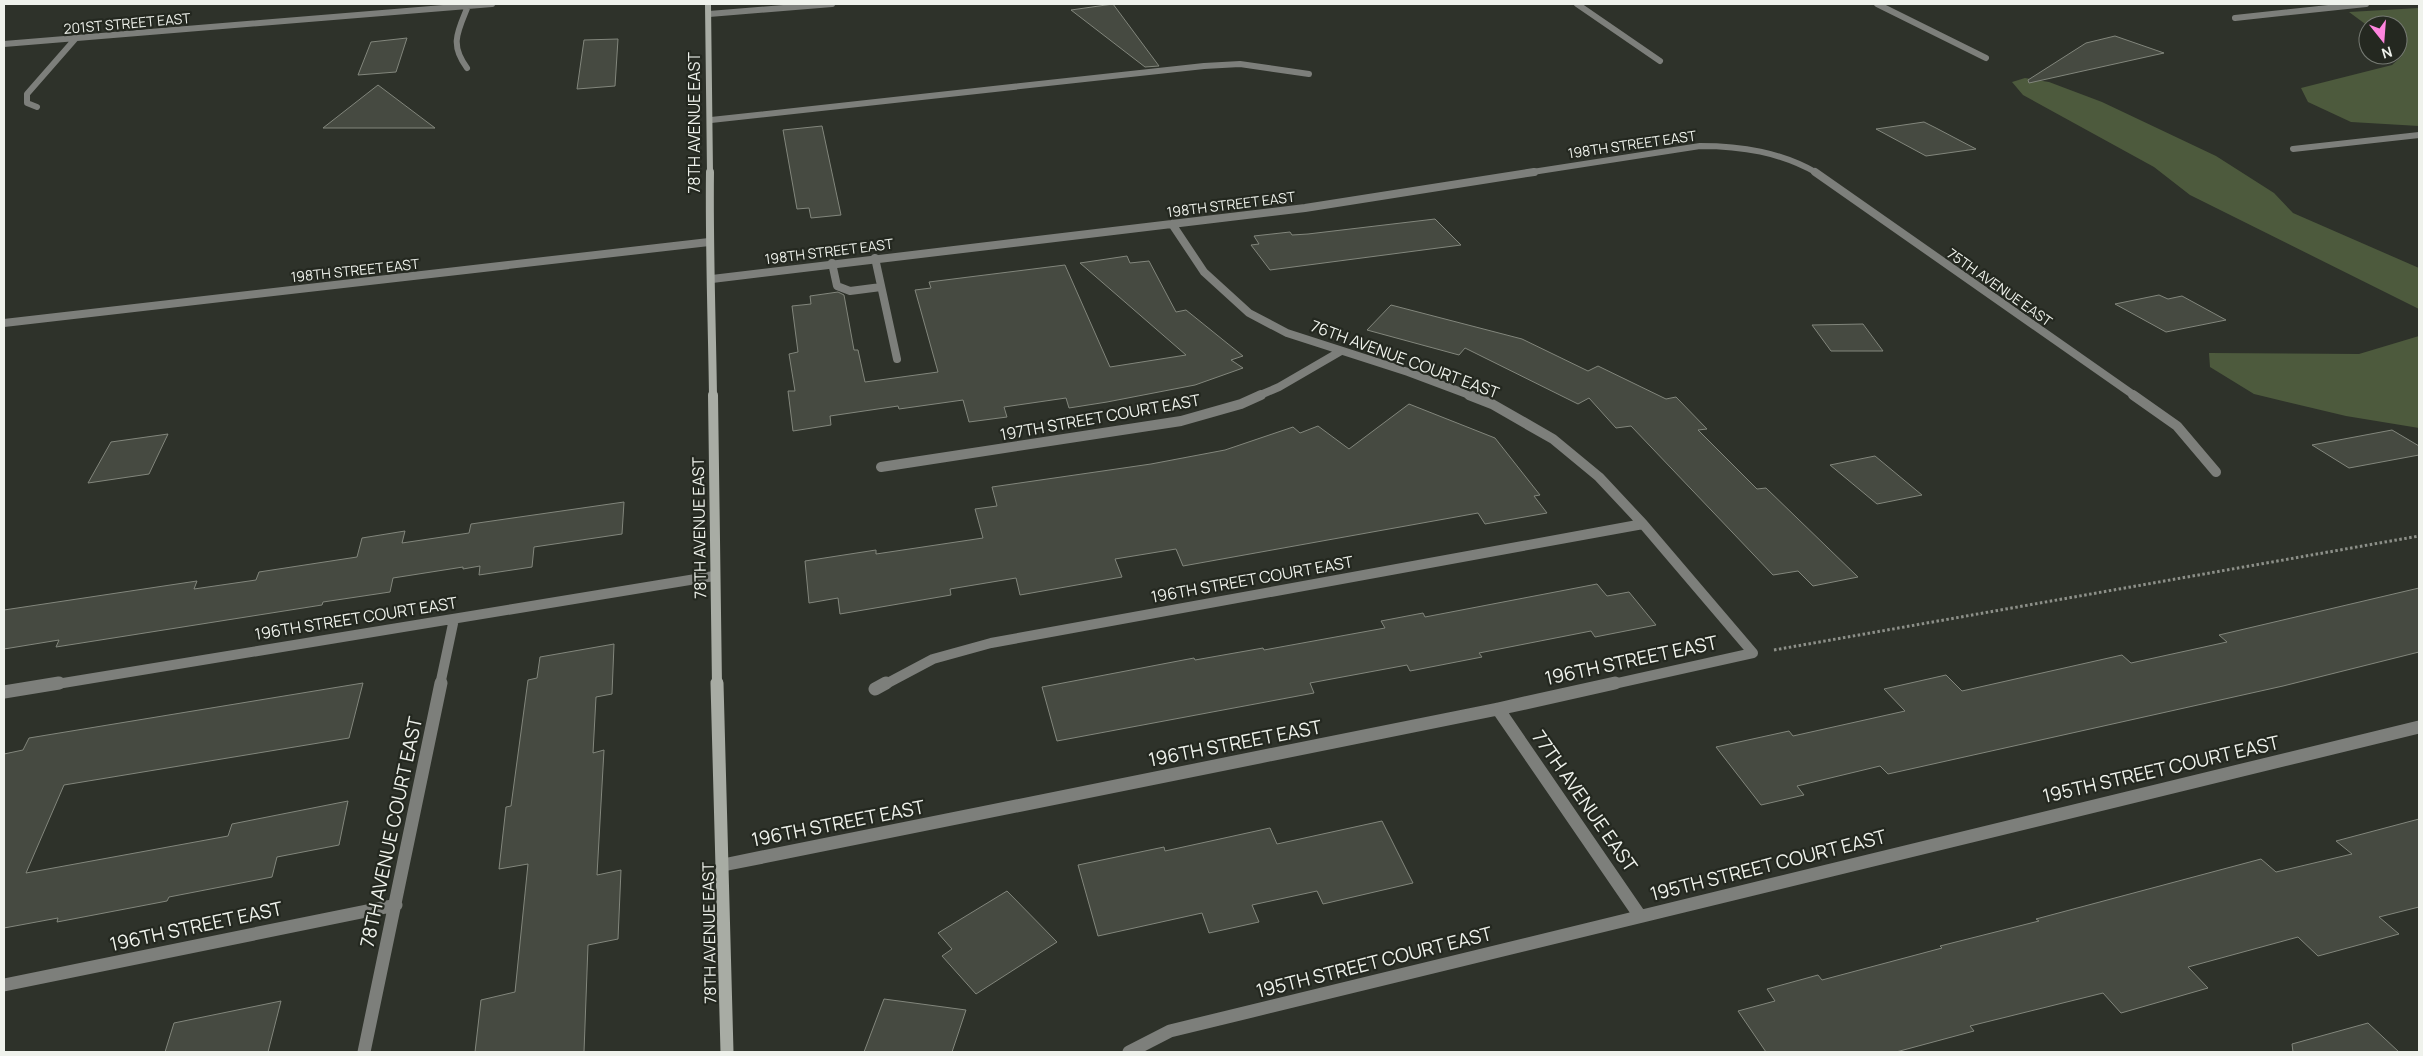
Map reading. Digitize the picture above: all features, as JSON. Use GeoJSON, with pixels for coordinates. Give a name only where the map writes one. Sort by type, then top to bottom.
{"type":"FeatureCollection","features":[{"type":"Feature","properties":{"kind":"street","name":"201ST STREET EAST"},"geometry":{"type":"LineString","coordinates":[[4,44],[492,4]]}},
{"type":"Feature","properties":{"kind":"street"},"geometry":{"type":"LineString","coordinates":[[708,9],[832,4]]}},
{"type":"Feature","properties":{"kind":"street"},"geometry":{"type":"LineString","coordinates":[[1577,4],[1660,61]]}},
{"type":"Feature","properties":{"kind":"street"},"geometry":{"type":"LineString","coordinates":[[1877,4],[1986,58]]}},
{"type":"Feature","properties":{"kind":"street"},"geometry":{"type":"LineString","coordinates":[[2235,18],[2366,4]]}},
{"type":"Feature","properties":{"kind":"street"},"geometry":{"type":"LineString","coordinates":[[467,68],[458,57],[455,49],[468,6]]}},
{"type":"Feature","properties":{"kind":"street","name":"78TH AVENUE EAST"},"geometry":{"type":"LineString","coordinates":[[708,9],[711,120],[709,242],[712,279],[714,576],[727,1052]]}},
{"type":"Feature","properties":{"kind":"street"},"geometry":{"type":"LineString","coordinates":[[37,107],[27,102],[27,94],[76,38]]}},
{"type":"Feature","properties":{"kind":"street"},"geometry":{"type":"LineString","coordinates":[[711,120],[1204,66],[1240,64],[1309,74]]}},
{"type":"Feature","properties":{"kind":"street"},"geometry":{"type":"LineString","coordinates":[[2293,149],[2419,136]]}},
{"type":"Feature","properties":{"kind":"street","name":"198TH STREET EAST"},"geometry":{"type":"LineString","coordinates":[[712,279],[832,263],[1305,208],[1700,146],[1732,145],[1752,148]]}},
{"type":"Feature","properties":{"kind":"street","name":"75TH AVENUE EAST"},"geometry":{"type":"LineString","coordinates":[[1752,148],[1778,153],[1799,162],[1827,179],[2177,426],[2216,472]]}},
{"type":"Feature","properties":{"kind":"street","name":"76TH AVENUE COURT EAST"},"geometry":{"type":"LineString","coordinates":[[1172,224],[1204,272],[1249,313],[1287,333],[1408,372],[1492,404],[1546,434],[1599,477],[1643,524],[1753,653]]}},
{"type":"Feature","properties":{"kind":"street","name":"198TH STREET EAST"},"geometry":{"type":"LineString","coordinates":[[4,322],[709,242]]}},
{"type":"Feature","properties":{"kind":"street"},"geometry":{"type":"LineString","coordinates":[[875,258],[897,359]]}},
{"type":"Feature","properties":{"kind":"street"},"geometry":{"type":"LineString","coordinates":[[832,263],[837,286],[850,291],[881,287]]}},
{"type":"Feature","properties":{"kind":"street","name":"197TH STREET COURT EAST"},"geometry":{"type":"LineString","coordinates":[[881,467],[1181,421],[1241,404],[1279,387],[1341,350]]}},
{"type":"Feature","properties":{"kind":"street","name":"196TH STREET COURT EAST"},"geometry":{"type":"LineString","coordinates":[[874,690],[933,659],[991,643],[1643,524]]}},
{"type":"Feature","properties":{"kind":"street","name":"196TH STREET COURT EAST"},"geometry":{"type":"LineString","coordinates":[[4,692],[454,619],[531,609],[714,576]]}},
{"type":"Feature","properties":{"kind":"street","name":"78TH AVENUE COURT EAST"},"geometry":{"type":"LineString","coordinates":[[364,1052],[454,619]]}},
{"type":"Feature","properties":{"kind":"street","name":"196TH STREET EAST"},"geometry":{"type":"LineString","coordinates":[[722,865],[1498,709],[1753,653]]}},
{"type":"Feature","properties":{"kind":"street","name":"77TH AVENUE EAST"},"geometry":{"type":"LineString","coordinates":[[1498,709],[1640,916]]}},
{"type":"Feature","properties":{"kind":"street","name":"195TH STREET COURT EAST"},"geometry":{"type":"LineString","coordinates":[[1130,1052],[1170,1031],[2419,727]]}},
{"type":"Feature","properties":{"kind":"street","name":"196TH STREET EAST"},"geometry":{"type":"LineString","coordinates":[[4,984],[396,904]]}},
{"type":"Feature","properties":{"kind":"path"},"geometry":{"type":"LineString","coordinates":[[1753,653],[2419,536]]}},
{"type":"Feature","properties":{"kind":"green space"},"geometry":{"type":"Polygon","coordinates":[[[2419,8],[2419,126],[2351,122],[2308,102],[2301,88],[2392,65],[2408,65],[2408,15],[2358,15],[2358,19],[2349,12],[2419,8]]]}},
{"type":"Feature","properties":{"kind":"green space"},"geometry":{"type":"Polygon","coordinates":[[[2025,78],[2049,82],[2102,102],[2216,156],[2274,193],[2293,213],[2419,268],[2419,309],[2190,195],[2154,167],[2023,95],[2012,82],[2025,78]]]}},
{"type":"Feature","properties":{"kind":"green space"},"geometry":{"type":"Polygon","coordinates":[[[2419,336],[2419,428],[2346,416],[2254,394],[2210,367],[2209,353],[2359,354],[2419,336]]]}},
{"type":"Feature","properties":{"kind":"building"},"geometry":{"type":"Polygon","coordinates":[[[1113,4],[1159,66],[1145,67],[1071,10],[1113,4]]]}},
{"type":"Feature","properties":{"kind":"building"},"geometry":{"type":"Polygon","coordinates":[[[2115,36],[2164,53],[2029,83],[2028,80],[2086,43],[2115,36]]]}},
{"type":"Feature","properties":{"kind":"building"},"geometry":{"type":"Polygon","coordinates":[[[407,38],[396,72],[358,75],[371,42],[407,38]]]}},
{"type":"Feature","properties":{"kind":"building"},"geometry":{"type":"Polygon","coordinates":[[[618,39],[615,86],[577,89],[584,40],[618,39]]]}},
{"type":"Feature","properties":{"kind":"building"},"geometry":{"type":"Polygon","coordinates":[[[378,85],[435,128],[323,128],[378,85]]]}},
{"type":"Feature","properties":{"kind":"building"},"geometry":{"type":"Polygon","coordinates":[[[1924,122],[1976,149],[1926,156],[1876,129],[1924,122]]]}},
{"type":"Feature","properties":{"kind":"building"},"geometry":{"type":"Polygon","coordinates":[[[822,126],[841,215],[811,218],[809,208],[797,209],[783,130],[822,126]]]}},
{"type":"Feature","properties":{"kind":"building"},"geometry":{"type":"Polygon","coordinates":[[[1435,219],[1461,245],[1270,270],[1251,245],[1259,244],[1254,236],[1290,232],[1292,235],[1308,234],[1435,219]]]}},
{"type":"Feature","properties":{"kind":"building"},"geometry":{"type":"Polygon","coordinates":[[[1127,256],[1130,263],[1149,261],[1176,312],[1186,310],[1243,356],[1231,360],[1243,368],[1195,385],[1107,402],[1069,408],[1066,398],[1004,407],[1007,417],[969,422],[963,400],[899,409],[898,406],[830,416],[831,425],[793,431],[788,391],[795,391],[789,354],[798,352],[792,306],[811,304],[810,296],[838,292],[844,295],[854,350],[858,350],[865,382],[938,372],[915,290],[931,288],[929,282],[1065,265],[1110,367],[1186,355],[1080,263],[1127,256]]]}},
{"type":"Feature","properties":{"kind":"building"},"geometry":{"type":"Polygon","coordinates":[[[2159,295],[2168,299],[2182,296],[2226,320],[2166,332],[2115,304],[2159,295]]]}},
{"type":"Feature","properties":{"kind":"building"},"geometry":{"type":"Polygon","coordinates":[[[1391,305],[1522,339],[1588,371],[1598,366],[1666,399],[1676,397],[1707,429],[1698,430],[1757,489],[1766,488],[1858,577],[1813,586],[1798,571],[1773,575],[1631,426],[1616,428],[1589,398],[1578,404],[1465,348],[1459,355],[1367,330],[1391,305]]]}},
{"type":"Feature","properties":{"kind":"building"},"geometry":{"type":"Polygon","coordinates":[[[1863,324],[1883,351],[1831,351],[1812,325],[1863,324]]]}},
{"type":"Feature","properties":{"kind":"building"},"geometry":{"type":"Polygon","coordinates":[[[1409,404],[1495,438],[1540,495],[1534,496],[1547,513],[1485,524],[1478,513],[1183,566],[1176,549],[1115,559],[1122,577],[1020,595],[1016,578],[950,589],[951,595],[840,614],[838,598],[809,603],[805,561],[876,550],[876,554],[983,538],[975,509],[997,506],[992,487],[1151,464],[1225,450],[1293,427],[1300,433],[1318,426],[1349,449],[1409,404]]]}},
{"type":"Feature","properties":{"kind":"building"},"geometry":{"type":"Polygon","coordinates":[[[2392,430],[2419,446],[2419,455],[2349,468],[2312,445],[2392,430]]]}},
{"type":"Feature","properties":{"kind":"building"},"geometry":{"type":"Polygon","coordinates":[[[168,434],[149,474],[88,483],[111,442],[168,434]]]}},
{"type":"Feature","properties":{"kind":"building"},"geometry":{"type":"Polygon","coordinates":[[[1875,456],[1922,495],[1877,504],[1830,465],[1875,456]]]}},
{"type":"Feature","properties":{"kind":"building"},"geometry":{"type":"Polygon","coordinates":[[[624,502],[622,534],[534,547],[532,567],[479,575],[480,566],[463,569],[463,567],[393,578],[390,592],[323,602],[322,605],[56,647],[59,640],[4,649],[4,610],[197,581],[194,589],[256,580],[259,572],[357,557],[362,538],[405,531],[402,543],[469,533],[471,524],[624,502]]]}},
{"type":"Feature","properties":{"kind":"building"},"geometry":{"type":"Polygon","coordinates":[[[1597,584],[1607,596],[1629,592],[1656,625],[1595,637],[1591,631],[1479,653],[1482,657],[1410,671],[1407,665],[1310,683],[1314,693],[1057,741],[1042,687],[1194,658],[1195,660],[1263,648],[1264,650],[1385,628],[1381,621],[1423,613],[1425,617],[1597,584]]]}},
{"type":"Feature","properties":{"kind":"building"},"geometry":{"type":"Polygon","coordinates":[[[2419,588],[2419,652],[2283,686],[1888,774],[1880,766],[1797,786],[1804,795],[1761,805],[1716,747],[1789,731],[1793,736],[1905,711],[1884,689],[1946,675],[1962,691],[2122,655],[2131,663],[2227,642],[2219,635],[2419,588]]]}},
{"type":"Feature","properties":{"kind":"building"},"geometry":{"type":"Polygon","coordinates":[[[614,644],[612,694],[596,697],[593,753],[604,750],[597,875],[621,870],[618,939],[588,945],[584,1052],[475,1052],[481,1000],[515,992],[528,864],[499,869],[506,807],[511,806],[528,680],[537,678],[540,657],[614,644]]]}},
{"type":"Feature","properties":{"kind":"building"},"geometry":{"type":"Polygon","coordinates":[[[363,683],[349,738],[64,785],[26,873],[228,836],[232,824],[348,801],[339,845],[277,857],[272,877],[169,897],[167,901],[57,922],[58,918],[4,928],[4,754],[23,750],[29,738],[363,683]]]}},
{"type":"Feature","properties":{"kind":"building"},"geometry":{"type":"Polygon","coordinates":[[[2419,819],[2419,907],[2379,917],[2399,934],[2318,956],[2298,937],[2188,967],[2208,988],[2121,1013],[2103,993],[1970,1026],[1974,1031],[1896,1052],[1766,1052],[1738,1011],[1775,1001],[1767,989],[1818,975],[1822,980],[1942,948],[1940,946],[2039,921],[2036,919],[2261,859],[2276,872],[2352,854],[2336,841],[2419,819]]]}},
{"type":"Feature","properties":{"kind":"building"},"geometry":{"type":"Polygon","coordinates":[[[1382,821],[1413,883],[1323,904],[1317,891],[1252,905],[1259,922],[1209,933],[1202,913],[1098,936],[1078,865],[1164,847],[1165,851],[1270,828],[1277,844],[1382,821]]]}},
{"type":"Feature","properties":{"kind":"building"},"geometry":{"type":"Polygon","coordinates":[[[1007,891],[1057,942],[976,994],[942,956],[952,949],[938,933],[1007,891]]]}},
{"type":"Feature","properties":{"kind":"building"},"geometry":{"type":"Polygon","coordinates":[[[884,999],[966,1010],[952,1052],[864,1052],[884,999]]]}},
{"type":"Feature","properties":{"kind":"building"},"geometry":{"type":"Polygon","coordinates":[[[281,1001],[268,1052],[165,1052],[174,1023],[281,1001]]]}},
{"type":"Feature","properties":{"kind":"building"},"geometry":{"type":"Polygon","coordinates":[[[2368,1023],[2399,1052],[2293,1052],[2292,1044],[2368,1023]]]}}]}
